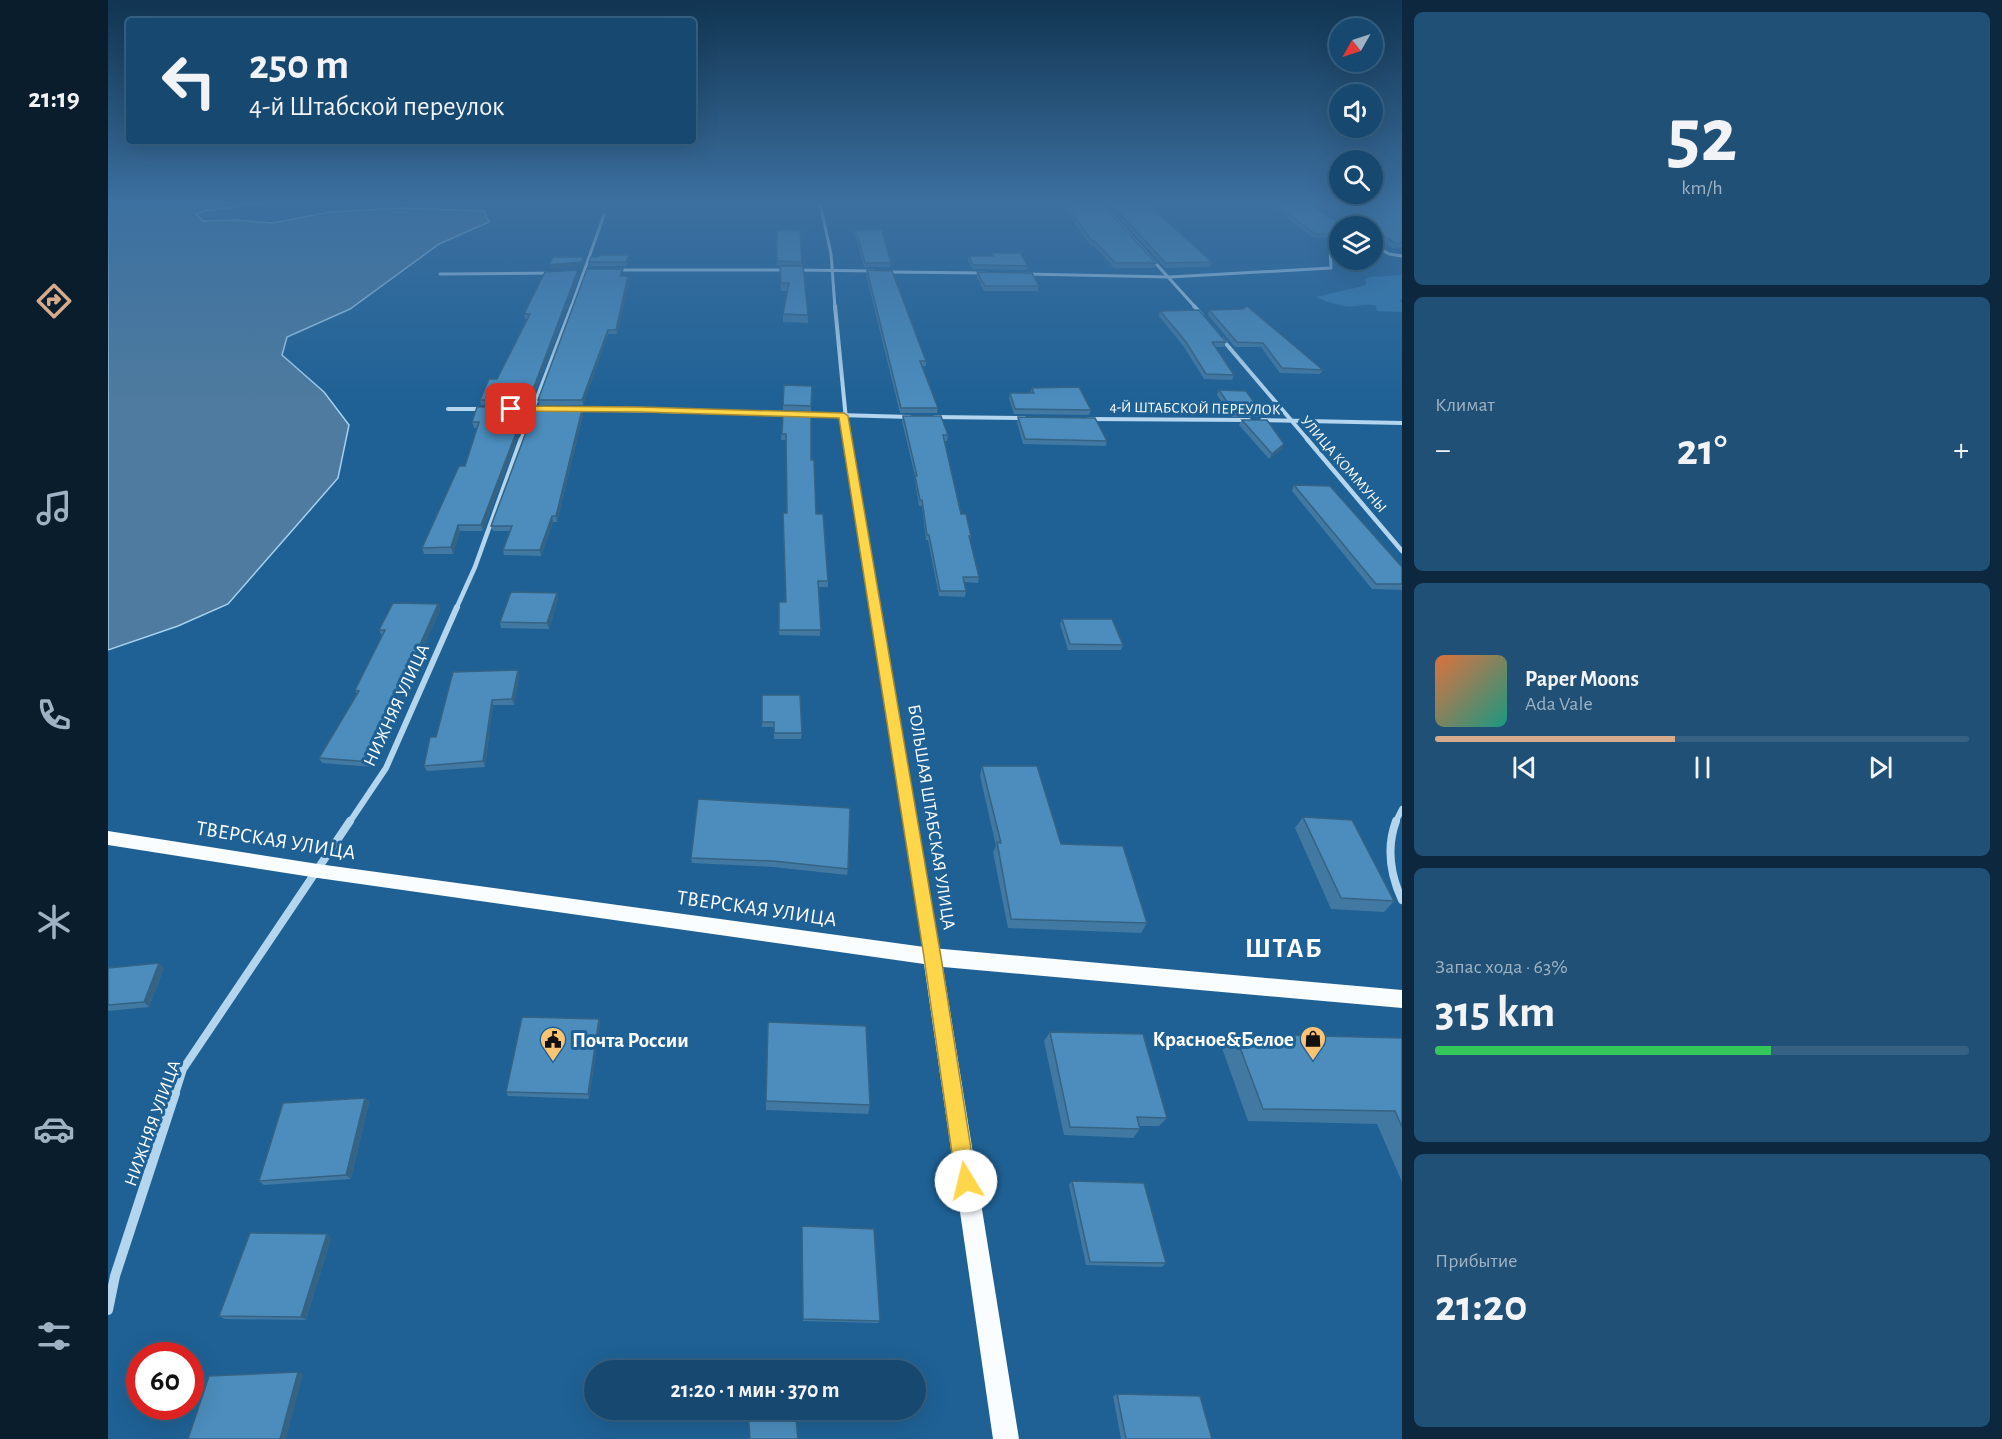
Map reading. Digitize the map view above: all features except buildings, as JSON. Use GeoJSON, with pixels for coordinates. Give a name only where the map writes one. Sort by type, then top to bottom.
{"type":"FeatureCollection","features":[{"type":"Feature","properties":{"kind":"main road","name":"ТВЕРСКАЯ УЛИЦА"},"geometry":{"type":"LineString","coordinates":[[108,838],[318,871],[933,957],[1402,999]]}},
{"type":"Feature","properties":{"kind":"main road","name":"БОЛЬШАЯ ШТАБСКАЯ УЛИЦА"},"geometry":{"type":"LineString","coordinates":[[933,957],[1006,1439]]}},
{"type":"Feature","properties":{"kind":"street"},"geometry":{"type":"LineString","coordinates":[[574,272],[585,270]]}},
{"type":"Feature","properties":{"kind":"street","name":"НИЖНЯЯ УЛИЦА"},"geometry":{"type":"LineString","coordinates":[[108,1310],[115,1276],[183,1069],[386,768],[475,567],[532,409],[586,270]]}},
{"type":"Feature","properties":{"kind":"street","name":"БОЛЬШАЯ ШТАБСКАЯ УЛИЦА"},"geometry":{"type":"LineString","coordinates":[[832,270],[844,416],[933,957]]}},
{"type":"Feature","properties":{"kind":"street"},"geometry":{"type":"LineString","coordinates":[[838,270],[995,274]]}},
{"type":"Feature","properties":{"kind":"street"},"geometry":{"type":"LineString","coordinates":[[1164,270],[1207,322]]}},
{"type":"Feature","properties":{"kind":"street"},"geometry":{"type":"LineString","coordinates":[[1018,274],[1170,277],[1292,270]]}},
{"type":"Feature","properties":{"kind":"street"},"geometry":{"type":"LineString","coordinates":[[440,274],[563,273]]}},
{"type":"Feature","properties":{"kind":"street","name":"УЛИЦА КОММУНЫ"},"geometry":{"type":"LineString","coordinates":[[1215,331],[1402,551]]}},
{"type":"Feature","properties":{"kind":"street"},"geometry":{"type":"LineString","coordinates":[[448,409],[496,409]]}},
{"type":"Feature","properties":{"kind":"street"},"geometry":{"type":"LineString","coordinates":[[532,409],[543,409]]}},
{"type":"Feature","properties":{"kind":"street"},"geometry":{"type":"LineString","coordinates":[[564,409],[914,417]]}},
{"type":"Feature","properties":{"kind":"street"},"geometry":{"type":"LineString","coordinates":[[926,417],[1031,418]]}},
{"type":"Feature","properties":{"kind":"street","name":"4-Й ШТАБСКОЙ ПЕРЕУЛОК"},"geometry":{"type":"LineString","coordinates":[[1078,418],[1402,423]]}},
{"type":"Feature","properties":{"kind":"street"},"geometry":{"type":"LineString","coordinates":[[1402,809],[1396,818],[1388,850],[1402,900]]}},
{"type":"Feature","properties":{"kind":"shaded area"},"geometry":{"type":"Polygon","coordinates":[[[108,270],[403,270],[350,309],[287,337],[282,355],[324,392],[349,425],[338,478],[228,604],[178,626],[108,650],[108,270]]]}},
{"type":"Feature","properties":{"kind":"shaded area"},"geometry":{"type":"Polygon","coordinates":[[[1402,275],[1402,299],[1400,300],[1402,312],[1377,311],[1376,306],[1370,305],[1341,305],[1316,297],[1363,286],[1367,284],[1365,280],[1370,277],[1402,275]]]}},
{"type":"Feature","properties":{"kind":"place","name":"Красное&Белое"},"geometry":{"type":"Point","coordinates":[1313,1062]}},
{"type":"Feature","properties":{"kind":"place","name":"Почта России"},"geometry":{"type":"Point","coordinates":[553,1063]}},
{"type":"Feature","properties":{"kind":"district","name":"ШТАБ"},"geometry":{"type":"Point","coordinates":[1284,947]}},
{"type":"Feature","properties":{"kind":"route"},"geometry":{"type":"LineString","coordinates":[[511,409],[641,409],[844,416],[933,957],[966,1181]]}}]}
